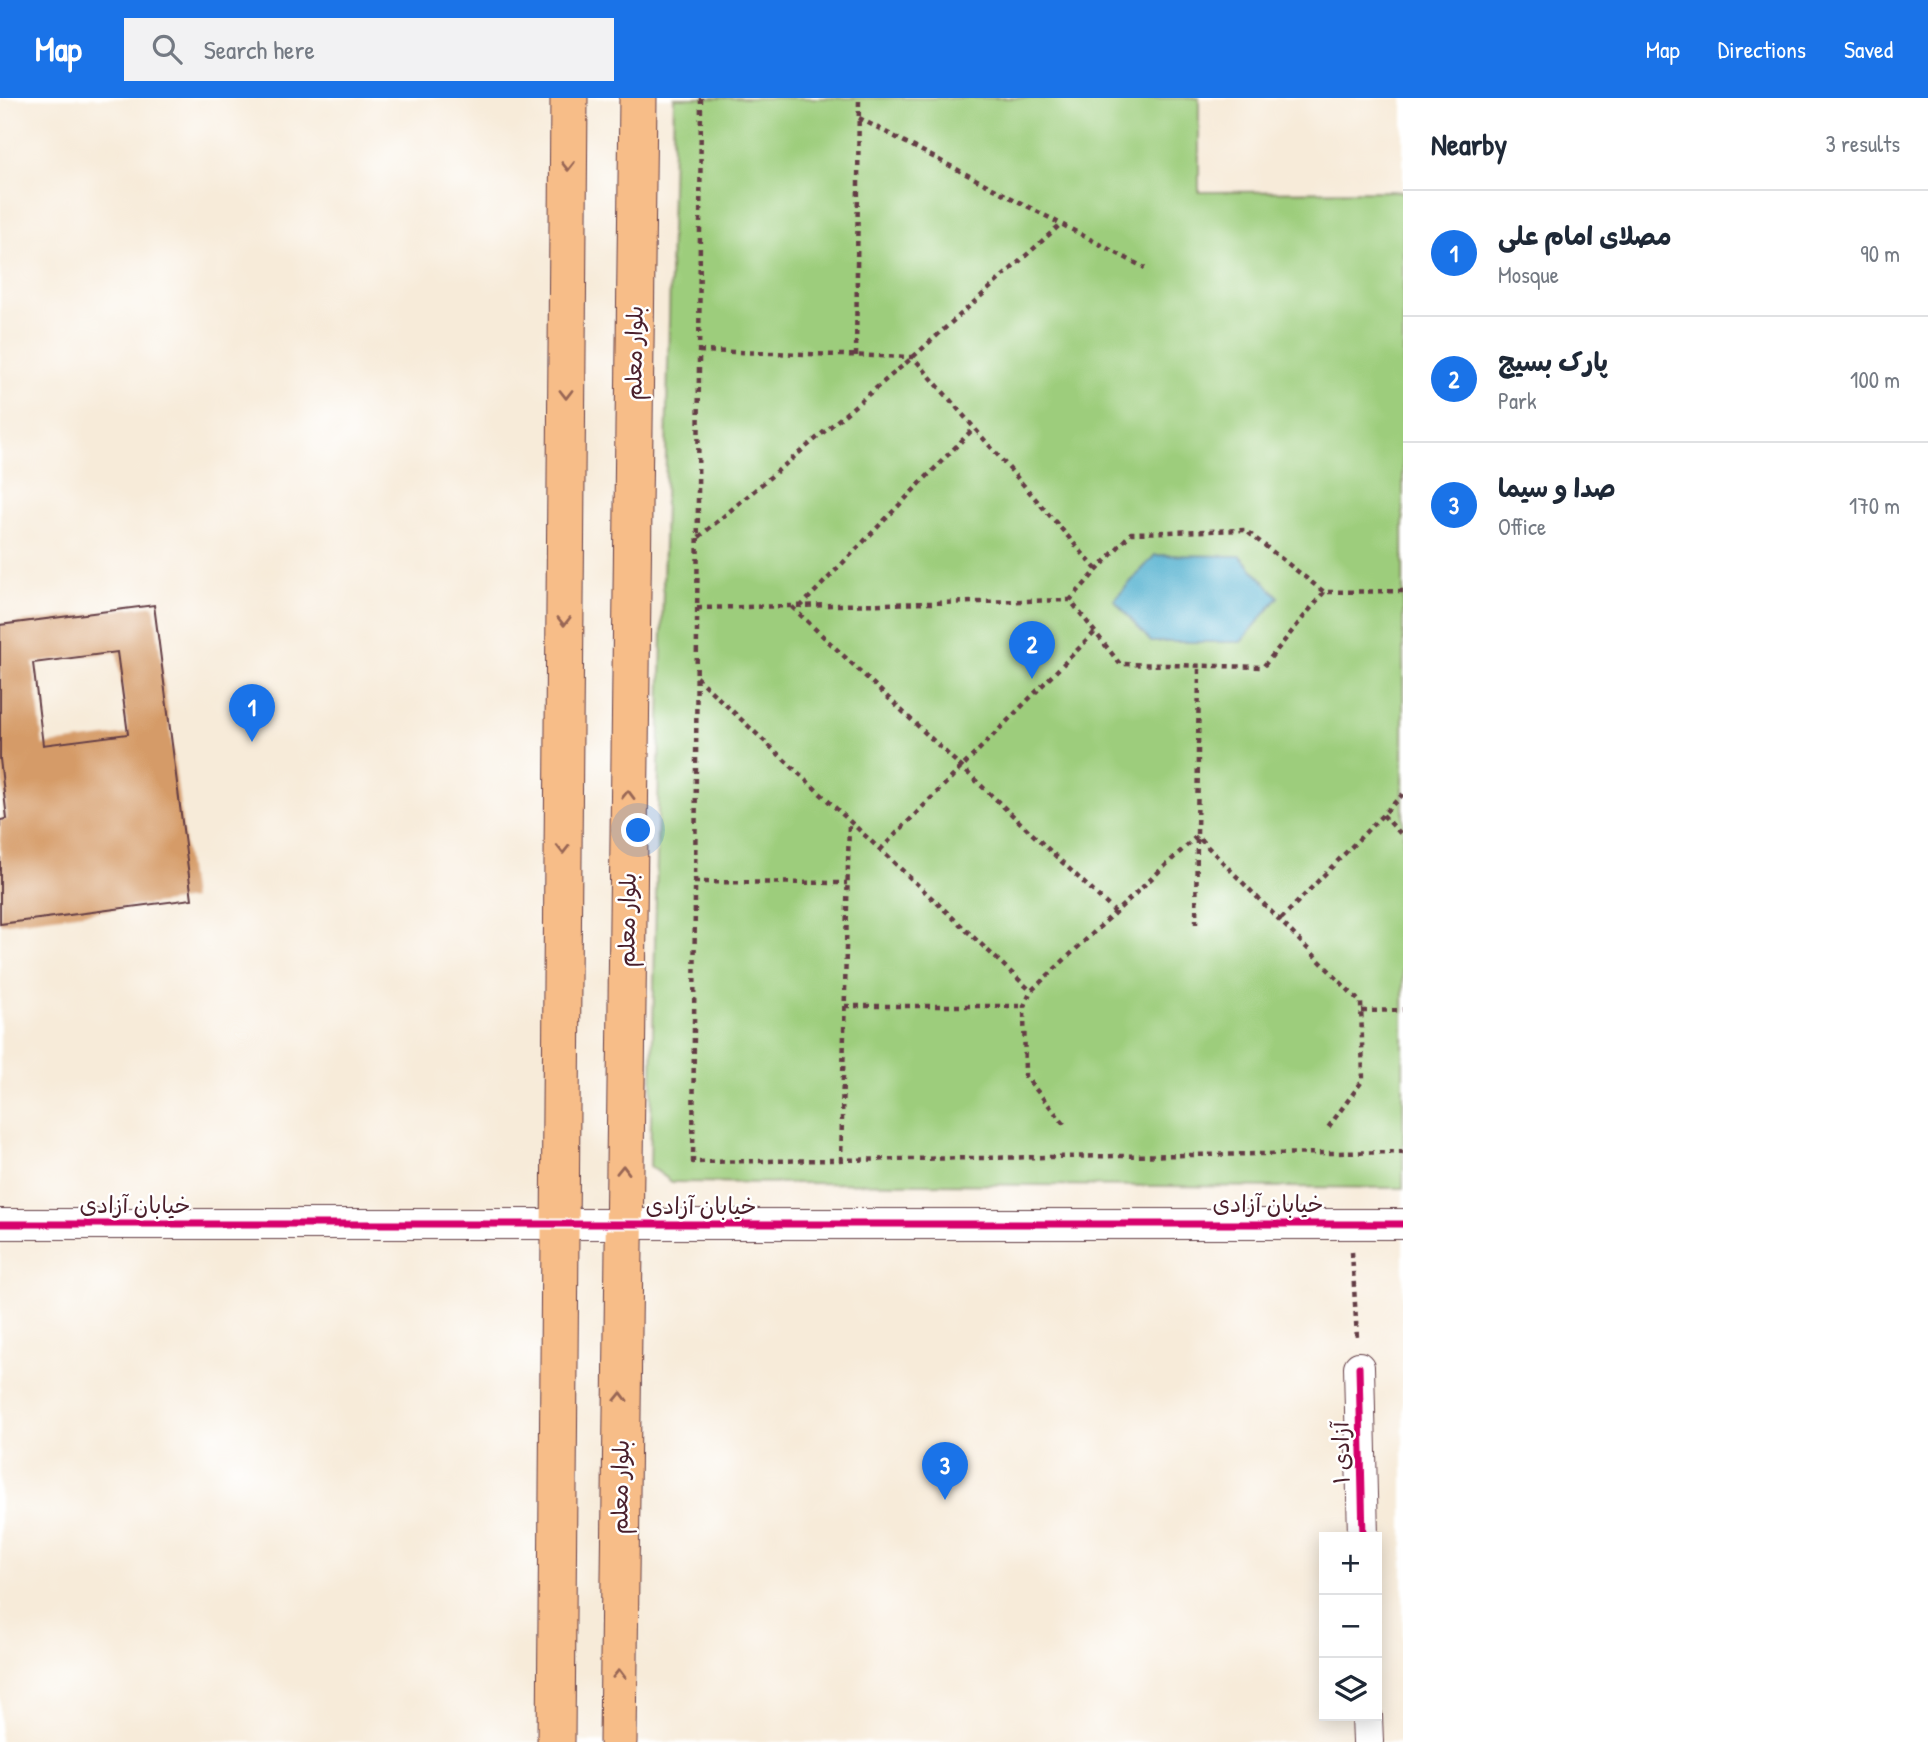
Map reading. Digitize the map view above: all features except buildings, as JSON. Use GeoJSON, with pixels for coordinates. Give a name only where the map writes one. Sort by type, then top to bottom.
{"type":"FeatureCollection","features":[{"type":"Feature","properties":{"kind":"main road"},"geometry":{"type":"LineString","coordinates":[[556,1742],[569,98]]}},
{"type":"Feature","properties":{"kind":"main road","name":"بلوار معلم"},"geometry":{"type":"LineString","coordinates":[[618,1742],[638,98]]}},
{"type":"Feature","properties":{"kind":"street","name":"خیابان آزادی"},"geometry":{"type":"LineString","coordinates":[[0,1224],[1403,1224]]}},
{"type":"Feature","properties":{"kind":"street","name":"آزادی ۱"},"geometry":{"type":"LineString","coordinates":[[1359,1367],[1363,1532]]}},
{"type":"Feature","properties":{"kind":"street"},"geometry":{"type":"LineString","coordinates":[[1367,1721],[1368,1742]]}},
{"type":"Feature","properties":{"kind":"path"},"geometry":{"type":"LineString","coordinates":[[701,98],[692,1162],[1403,1152]]}},
{"type":"Feature","properties":{"kind":"path"},"geometry":{"type":"LineString","coordinates":[[856,356],[859,98]]}},
{"type":"Feature","properties":{"kind":"path"},"geometry":{"type":"LineString","coordinates":[[859,118],[1145,268]]}},
{"type":"Feature","properties":{"kind":"path"},"geometry":{"type":"LineString","coordinates":[[698,538],[913,357],[1060,224]]}},
{"type":"Feature","properties":{"kind":"path"},"geometry":{"type":"LineString","coordinates":[[699,351],[913,357],[1096,569]]}},
{"type":"Feature","properties":{"kind":"path"},"geometry":{"type":"LineString","coordinates":[[800,607],[974,428]]}},
{"type":"Feature","properties":{"kind":"path"},"geometry":{"type":"LineString","coordinates":[[696,608],[1070,600],[1131,533],[1245,530],[1324,592],[1403,591]]}},
{"type":"Feature","properties":{"kind":"path"},"geometry":{"type":"LineString","coordinates":[[1070,600],[1120,664],[1263,667],[1324,592]]}},
{"type":"Feature","properties":{"kind":"path"},"geometry":{"type":"LineString","coordinates":[[792,607],[1115,912]]}},
{"type":"Feature","properties":{"kind":"path"},"geometry":{"type":"LineString","coordinates":[[880,850],[1095,632]]}},
{"type":"Feature","properties":{"kind":"path"},"geometry":{"type":"LineString","coordinates":[[1196,924],[1199,666]]}},
{"type":"Feature","properties":{"kind":"path"},"geometry":{"type":"LineString","coordinates":[[696,677],[1031,991]]}},
{"type":"Feature","properties":{"kind":"path"},"geometry":{"type":"LineString","coordinates":[[1281,919],[1403,794]]}},
{"type":"Feature","properties":{"kind":"path"},"geometry":{"type":"LineString","coordinates":[[1383,815],[1403,836]]}},
{"type":"Feature","properties":{"kind":"path"},"geometry":{"type":"LineString","coordinates":[[841,1161],[849,820]]}},
{"type":"Feature","properties":{"kind":"path"},"geometry":{"type":"LineString","coordinates":[[1064,1124],[1025,1076],[1024,1006],[1031,991],[1197,836]]}},
{"type":"Feature","properties":{"kind":"path"},"geometry":{"type":"LineString","coordinates":[[1197,836],[1361,1003],[1363,1080],[1327,1129]]}},
{"type":"Feature","properties":{"kind":"path"},"geometry":{"type":"LineString","coordinates":[[694,883],[847,883]]}},
{"type":"Feature","properties":{"kind":"path"},"geometry":{"type":"LineString","coordinates":[[845,1006],[1024,1006]]}},
{"type":"Feature","properties":{"kind":"path"},"geometry":{"type":"LineString","coordinates":[[1362,1011],[1403,1010]]}},
{"type":"Feature","properties":{"kind":"path"},"geometry":{"type":"LineString","coordinates":[[1352,1223],[1359,1367]]}},
{"type":"Feature","properties":{"kind":"green space"},"geometry":{"type":"Polygon","coordinates":[[[674,98],[1199,98],[1199,192],[1403,191],[1403,1188],[672,1182],[650,1166],[674,98]]]}},
{"type":"Feature","properties":{"kind":"water"},"geometry":{"type":"Polygon","coordinates":[[[1155,555],[1240,556],[1279,597],[1241,642],[1151,642],[1114,600],[1155,555]]]}},
{"type":"Feature","properties":{"kind":"cycle path"},"geometry":{"type":"LineString","coordinates":[[0,1224],[1403,1224]]}},
{"type":"Feature","properties":{"kind":"cycle path"},"geometry":{"type":"LineString","coordinates":[[1359,1367],[1363,1532]]}},
{"type":"Feature","properties":{"kind":"place","name":"پارک بسیج"},"geometry":{"type":"Point","coordinates":[1032,679]}},
{"type":"Feature","properties":{"kind":"place","name":"مصلای امام علی"},"geometry":{"type":"Point","coordinates":[252,742]}},
{"type":"Feature","properties":{"kind":"place","name":"صدا و سیما"},"geometry":{"type":"Point","coordinates":[945,1500]}}]}
